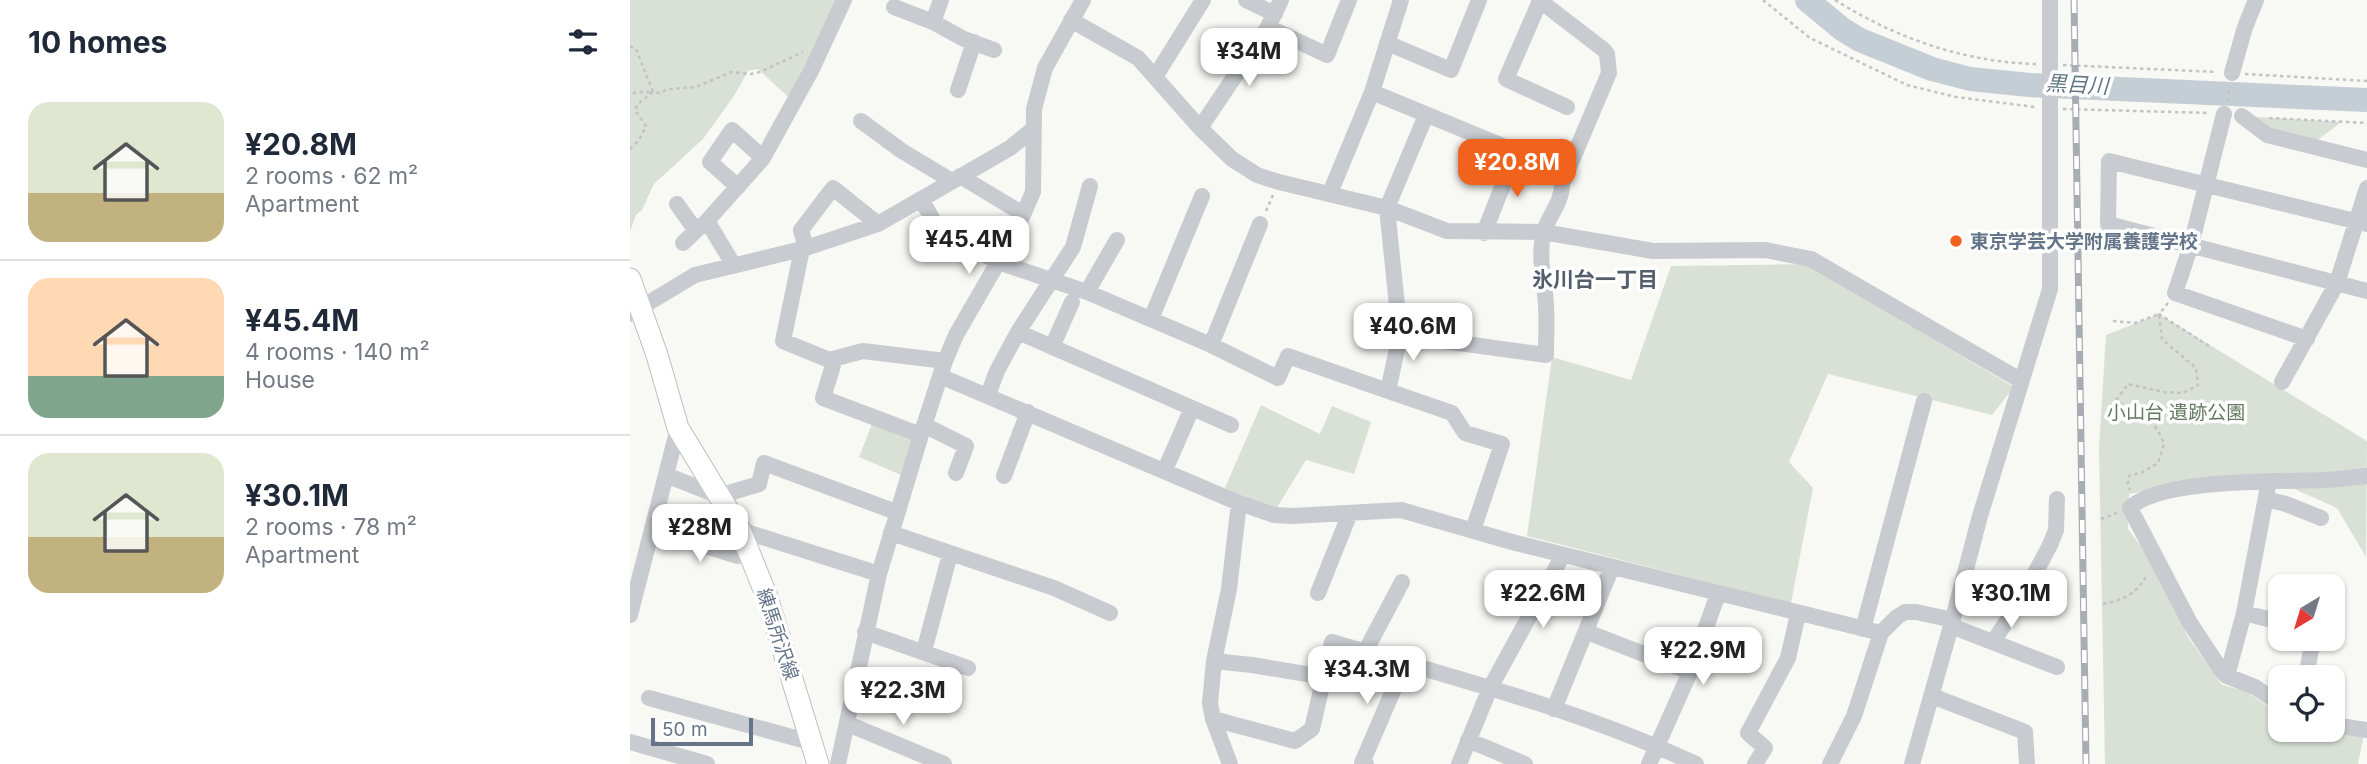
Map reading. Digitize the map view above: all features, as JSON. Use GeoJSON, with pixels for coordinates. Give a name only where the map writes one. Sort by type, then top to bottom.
{"type":"FeatureCollection","features":[{"type":"Feature","properties":{"kind":"main road","name":"練馬所沢線"},"geometry":{"type":"LineString","coordinates":[[630,279],[635,310],[678,429],[740,530],[749,553],[781,636],[818,764]]}},
{"type":"Feature","properties":{"kind":"street"},"geometry":{"type":"LineString","coordinates":[[682,243],[763,158],[844,0]]}},
{"type":"Feature","properties":{"kind":"street"},"geometry":{"type":"LineString","coordinates":[[933,22],[941,0]]}},
{"type":"Feature","properties":{"kind":"street"},"geometry":{"type":"LineString","coordinates":[[838,764],[879,574],[922,430],[956,335],[998,262],[1033,192],[1034,109],[1045,68],[1083,0]]}},
{"type":"Feature","properties":{"kind":"street"},"geometry":{"type":"LineString","coordinates":[[1156,77],[1203,0]]}},
{"type":"Feature","properties":{"kind":"street"},"geometry":{"type":"LineString","coordinates":[[1246,0],[1275,14],[1327,55],[1349,0]]}},
{"type":"Feature","properties":{"kind":"street"},"geometry":{"type":"LineString","coordinates":[[1330,193],[1372,92],[1401,0]]}},
{"type":"Feature","properties":{"kind":"street"},"geometry":{"type":"LineString","coordinates":[[1387,43],[1451,70],[1479,0]]}},
{"type":"Feature","properties":{"kind":"street"},"geometry":{"type":"LineString","coordinates":[[1912,764],[1980,516],[2050,289],[2050,0]]}},
{"type":"Feature","properties":{"kind":"street"},"geometry":{"type":"LineString","coordinates":[[2232,73],[2256,0]]}},
{"type":"Feature","properties":{"kind":"street"},"geometry":{"type":"LineString","coordinates":[[1400,335],[1546,355],[1546,303],[1540,264],[1543,232],[1558,204],[1562,184],[1609,73],[1604,50],[1539,1],[1506,79],[1567,107]]}},
{"type":"Feature","properties":{"kind":"street"},"geometry":{"type":"LineString","coordinates":[[894,7],[994,50]]}},
{"type":"Feature","properties":{"kind":"street"},"geometry":{"type":"LineString","coordinates":[[1200,128],[1275,14]]}},
{"type":"Feature","properties":{"kind":"street"},"geometry":{"type":"LineString","coordinates":[[1071,20],[1138,58],[1200,128],[1232,159],[1257,175],[1387,208],[1447,231],[1543,232],[1653,251],[1765,250],[1811,259],[2020,380]]}},
{"type":"Feature","properties":{"kind":"street"},"geometry":{"type":"LineString","coordinates":[[958,90],[974,42]]}},
{"type":"Feature","properties":{"kind":"street"},"geometry":{"type":"LineString","coordinates":[[1372,92],[1544,163]]}},
{"type":"Feature","properties":{"kind":"street"},"geometry":{"type":"LineString","coordinates":[[2224,114],[2191,245],[2175,293],[2307,339]]}},
{"type":"Feature","properties":{"kind":"street"},"geometry":{"type":"LineString","coordinates":[[1388,391],[1400,335],[1387,208],[1426,115]]}},
{"type":"Feature","properties":{"kind":"street"},"geometry":{"type":"LineString","coordinates":[[2242,116],[2267,135],[2367,160]]}},
{"type":"Feature","properties":{"kind":"street"},"geometry":{"type":"LineString","coordinates":[[861,121],[902,152],[1023,214]]}},
{"type":"Feature","properties":{"kind":"street"},"geometry":{"type":"LineString","coordinates":[[738,187],[710,162],[732,130],[763,158]]}},
{"type":"Feature","properties":{"kind":"street"},"geometry":{"type":"LineString","coordinates":[[635,310],[695,275],[804,248],[878,224],[1010,148],[1032,131]]}},
{"type":"Feature","properties":{"kind":"street"},"geometry":{"type":"LineString","coordinates":[[1484,233],[1516,152]]}},
{"type":"Feature","properties":{"kind":"street"},"geometry":{"type":"LineString","coordinates":[[2362,223],[2109,161],[2108,224],[2367,291]]}},
{"type":"Feature","properties":{"kind":"street"},"geometry":{"type":"LineString","coordinates":[[988,395],[1017,332],[1073,247],[1090,186]]}},
{"type":"Feature","properties":{"kind":"street"},"geometry":{"type":"LineString","coordinates":[[878,224],[833,188],[800,230],[804,248],[783,341],[834,362],[823,398],[966,446],[956,473]]}},
{"type":"Feature","properties":{"kind":"street"},"geometry":{"type":"LineString","coordinates":[[2282,382],[2337,283],[2362,223],[2367,188]]}},
{"type":"Feature","properties":{"kind":"street"},"geometry":{"type":"LineString","coordinates":[[1152,319],[1202,196]]}},
{"type":"Feature","properties":{"kind":"street"},"geometry":{"type":"LineString","coordinates":[[921,199],[938,229],[998,262],[1087,292],[1211,345],[1278,378],[1288,356],[1452,413],[1465,433],[1502,444],[1473,530]]}},
{"type":"Feature","properties":{"kind":"street"},"geometry":{"type":"LineString","coordinates":[[677,204],[701,226],[733,264]]}},
{"type":"Feature","properties":{"kind":"street"},"geometry":{"type":"LineString","coordinates":[[1211,345],[1261,224]]}},
{"type":"Feature","properties":{"kind":"street"},"geometry":{"type":"LineString","coordinates":[[1087,292],[1117,240]]}},
{"type":"Feature","properties":{"kind":"street"},"geometry":{"type":"LineString","coordinates":[[1052,347],[1072,302]]}},
{"type":"Feature","properties":{"kind":"street"},"geometry":{"type":"LineString","coordinates":[[1017,332],[1231,425]]}},
{"type":"Feature","properties":{"kind":"street"},"geometry":{"type":"LineString","coordinates":[[829,360],[863,351],[942,369],[988,395],[1239,503],[1284,516],[1401,510],[1563,555],[1665,578],[1718,594],[1881,634]]}},
{"type":"Feature","properties":{"kind":"street"},"geometry":{"type":"LineString","coordinates":[[1863,629],[1924,401]]}},
{"type":"Feature","properties":{"kind":"street"},"geometry":{"type":"LineString","coordinates":[[1165,470],[1192,408]]}},
{"type":"Feature","properties":{"kind":"street"},"geometry":{"type":"LineString","coordinates":[[1004,476],[1028,412]]}},
{"type":"Feature","properties":{"kind":"street"},"geometry":{"type":"LineString","coordinates":[[630,615],[678,429]]}},
{"type":"Feature","properties":{"kind":"street"},"geometry":{"type":"LineString","coordinates":[[666,475],[719,496],[759,484],[764,463],[896,512]]}},
{"type":"Feature","properties":{"kind":"street"},"geometry":{"type":"LineString","coordinates":[[2268,696],[2255,687],[2227,676],[2190,623],[2130,508],[2136,502],[2158,494],[2208,486],[2367,476]]}},
{"type":"Feature","properties":{"kind":"street"},"geometry":{"type":"LineString","coordinates":[[2227,676],[2244,613],[2269,481]]}},
{"type":"Feature","properties":{"kind":"street"},"geometry":{"type":"LineString","coordinates":[[1993,642],[2023,596],[2050,545],[2056,530],[2057,499]]}},
{"type":"Feature","properties":{"kind":"street"},"geometry":{"type":"LineString","coordinates":[[2266,499],[2321,517]]}},
{"type":"Feature","properties":{"kind":"street"},"geometry":{"type":"LineString","coordinates":[[1230,764],[1213,719],[1210,703],[1214,661],[1229,589],[1239,503]]}},
{"type":"Feature","properties":{"kind":"street"},"geometry":{"type":"LineString","coordinates":[[1318,593],[1350,513]]}},
{"type":"Feature","properties":{"kind":"street"},"geometry":{"type":"LineString","coordinates":[[652,529],[737,556],[749,553]]}},
{"type":"Feature","properties":{"kind":"street"},"geometry":{"type":"LineString","coordinates":[[740,530],[879,574]]}},
{"type":"Feature","properties":{"kind":"street"},"geometry":{"type":"LineString","coordinates":[[891,533],[1054,589],[1110,613]]}},
{"type":"Feature","properties":{"kind":"street"},"geometry":{"type":"LineString","coordinates":[[924,651],[950,554]]}},
{"type":"Feature","properties":{"kind":"street"},"geometry":{"type":"LineString","coordinates":[[1459,764],[1490,688],[1563,555]]}},
{"type":"Feature","properties":{"kind":"street"},"geometry":{"type":"LineString","coordinates":[[1554,709],[1612,567]]}},
{"type":"Feature","properties":{"kind":"street"},"geometry":{"type":"LineString","coordinates":[[1365,652],[1402,582]]}},
{"type":"Feature","properties":{"kind":"street"},"geometry":{"type":"LineString","coordinates":[[1649,764],[1690,672],[1718,594]]}},
{"type":"Feature","properties":{"kind":"street"},"geometry":{"type":"LineString","coordinates":[[1830,764],[1854,716],[1881,634],[1905,612],[1916,612],[1952,623],[2057,667]]}},
{"type":"Feature","properties":{"kind":"street"},"geometry":{"type":"LineString","coordinates":[[2244,613],[2268,619]]}},
{"type":"Feature","properties":{"kind":"street"},"geometry":{"type":"LineString","coordinates":[[1755,764],[1765,748],[1748,733],[1788,658],[1798,614]]}},
{"type":"Feature","properties":{"kind":"street"},"geometry":{"type":"LineString","coordinates":[[866,632],[968,668]]}},
{"type":"Feature","properties":{"kind":"street"},"geometry":{"type":"LineString","coordinates":[[1587,632],[1690,672]]}},
{"type":"Feature","properties":{"kind":"street"},"geometry":{"type":"LineString","coordinates":[[1213,719],[1295,741],[1312,729],[1332,642],[1554,709],[1657,746],[1696,764]]}},
{"type":"Feature","properties":{"kind":"street"},"geometry":{"type":"LineString","coordinates":[[1214,661],[1324,677]]}},
{"type":"Feature","properties":{"kind":"street"},"geometry":{"type":"LineString","coordinates":[[1366,764],[1362,763],[1405,663]]}},
{"type":"Feature","properties":{"kind":"street"},"geometry":{"type":"LineString","coordinates":[[1932,696],[2025,733],[2026,764]]}},
{"type":"Feature","properties":{"kind":"street"},"geometry":{"type":"LineString","coordinates":[[649,698],[810,743]]}},
{"type":"Feature","properties":{"kind":"street"},"geometry":{"type":"LineString","coordinates":[[848,724],[944,764]]}},
{"type":"Feature","properties":{"kind":"street"},"geometry":{"type":"LineString","coordinates":[[2345,727],[2367,730]]}},
{"type":"Feature","properties":{"kind":"street"},"geometry":{"type":"LineString","coordinates":[[1468,740],[1525,764]]}},
{"type":"Feature","properties":{"kind":"street"},"geometry":{"type":"LineString","coordinates":[[630,742],[672,759],[707,764]]}},
{"type":"Feature","properties":{"kind":"path"},"geometry":{"type":"LineString","coordinates":[[1835,0],[1891,31],[1956,54],[2011,63],[2367,81]]}},
{"type":"Feature","properties":{"kind":"path"},"geometry":{"type":"LineString","coordinates":[[630,96],[636,92],[660,93],[668,89],[696,87],[731,72],[760,72],[823,45]]}},
{"type":"Feature","properties":{"kind":"path"},"geometry":{"type":"LineString","coordinates":[[630,46],[636,49],[653,92]]}},
{"type":"Feature","properties":{"kind":"path"},"geometry":{"type":"LineString","coordinates":[[2224,114],[2232,73]]}},
{"type":"Feature","properties":{"kind":"path"},"geometry":{"type":"LineString","coordinates":[[630,149],[639,140],[646,126],[635,110],[639,103],[653,92]]}},
{"type":"Feature","properties":{"kind":"path"},"geometry":{"type":"LineString","coordinates":[[1261,224],[1279,182]]}},
{"type":"Feature","properties":{"kind":"path"},"geometry":{"type":"LineString","coordinates":[[2113,321],[2135,323],[2159,314]]}},
{"type":"Feature","properties":{"kind":"path"},"geometry":{"type":"LineString","coordinates":[[2159,314],[2212,348]]}},
{"type":"Feature","properties":{"kind":"path"},"geometry":{"type":"LineString","coordinates":[[2136,502],[2128,484],[2129,476],[2158,463],[2164,444],[2155,427],[2117,399],[2121,391],[2128,384],[2183,393],[2198,385],[2196,368],[2162,339],[2159,314]]}},
{"type":"Feature","properties":{"kind":"path"},"geometry":{"type":"LineString","coordinates":[[2103,604],[2123,600],[2132,593],[2141,585],[2157,557]]}},
{"type":"Feature","properties":{"kind":"green space"},"geometry":{"type":"Polygon","coordinates":[[[630,0],[844,0],[794,102],[758,69],[748,71],[734,96],[703,139],[654,184],[642,210],[636,215],[630,232],[630,0]]]}},
{"type":"Feature","properties":{"kind":"green space"},"geometry":{"type":"Polygon","coordinates":[[[2242,116],[2341,122],[2310,146],[2242,116]]]}},
{"type":"Feature","properties":{"kind":"green space"},"geometry":{"type":"Polygon","coordinates":[[[1807,264],[2014,387],[1992,415],[1828,374],[1789,462],[1813,488],[1791,603],[1527,536],[1552,357],[1631,380],[1671,266],[1807,264]]]}},
{"type":"Feature","properties":{"kind":"green space","name":"小山台 遺跡公園"},"geometry":{"type":"Polygon","coordinates":[[[2159,314],[2367,441],[2366,557],[2337,508],[2265,476],[2129,494],[2128,529],[2158,569],[2188,637],[2222,685],[2246,691],[2268,707],[2268,742],[2345,742],[2345,732],[2364,734],[2358,764],[2105,764],[2099,447],[2106,335],[2159,314]]]}},
{"type":"Feature","properties":{"kind":"green space"},"geometry":{"type":"Polygon","coordinates":[[[1261,405],[1320,434],[1332,406],[1371,422],[1354,474],[1306,460],[1275,511],[1224,490],[1261,405]]]}},
{"type":"Feature","properties":{"kind":"green space"},"geometry":{"type":"Polygon","coordinates":[[[875,416],[921,437],[908,478],[859,457],[875,416]]]}},
{"type":"Feature","properties":{"kind":"waterway","name":"黒目川"},"geometry":{"type":"LineString","coordinates":[[1807,0],[1860,40],[1932,69],[1970,79],[2029,85],[2367,100]]}},
{"type":"Feature","properties":{"kind":"railway"},"geometry":{"type":"LineString","coordinates":[[2074,0],[2086,764]]}},
{"type":"Feature","properties":{"kind":"place","name":"東京学芸大学附属養護学校"},"geometry":{"type":"Point","coordinates":[1956,241]}},
{"type":"Feature","properties":{"kind":"district","name":"氷川台一丁目"},"geometry":{"type":"Point","coordinates":[1595,280]}}]}
